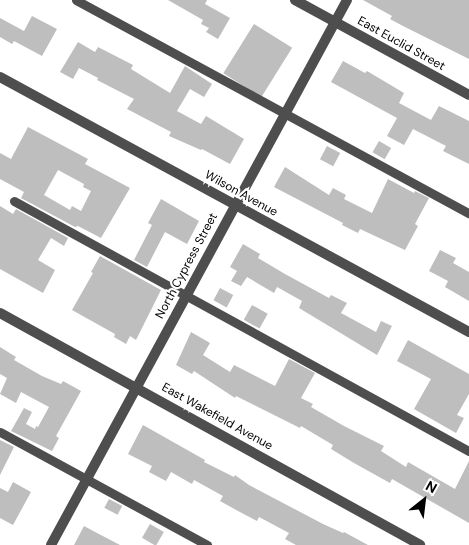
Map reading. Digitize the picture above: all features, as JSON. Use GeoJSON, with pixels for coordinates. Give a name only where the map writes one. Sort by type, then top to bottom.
{"type":"FeatureCollection","features":[{"type":"Feature","properties":{"kind":"street","name":"East Euclid Street"},"geometry":{"type":"LineString","coordinates":[[295,0],[469,95]]}},
{"type":"Feature","properties":{"kind":"street","name":"North Cypress Street"},"geometry":{"type":"LineString","coordinates":[[51,545],[283,113],[347,0]]}},
{"type":"Feature","properties":{"kind":"street","name":"Wilson Avenue"},"geometry":{"type":"LineString","coordinates":[[0,77],[469,332]]}},
{"type":"Feature","properties":{"kind":"street","name":"East Wakefield Avenue"},"geometry":{"type":"LineString","coordinates":[[0,313],[136,386],[420,545]]}},
{"type":"Feature","properties":{"kind":"lane"},"geometry":{"type":"LineString","coordinates":[[76,0],[469,214]]}},
{"type":"Feature","properties":{"kind":"lane"},"geometry":{"type":"LineString","coordinates":[[14,201],[469,451]]}},
{"type":"Feature","properties":{"kind":"lane"},"geometry":{"type":"LineString","coordinates":[[0,432],[207,545]]}},
{"type":"Feature","properties":{"kind":"building"},"geometry":{"type":"Polygon","coordinates":[[[168,0],[207,0],[205,4],[230,18],[218,39],[206,32],[209,28],[201,24],[203,20],[168,0]]]}},
{"type":"Feature","properties":{"kind":"building"},"geometry":{"type":"Polygon","coordinates":[[[363,0],[469,0],[469,59],[390,19],[392,16],[363,0]]]}},
{"type":"Feature","properties":{"kind":"building"},"geometry":{"type":"Polygon","coordinates":[[[32,16],[57,29],[42,56],[14,41],[12,44],[0,37],[0,18],[24,31],[32,16]]]}},
{"type":"Feature","properties":{"kind":"building"},"geometry":{"type":"Polygon","coordinates":[[[254,24],[292,48],[261,97],[223,73],[254,24]]]}},
{"type":"Feature","properties":{"kind":"building"},"geometry":{"type":"Polygon","coordinates":[[[78,42],[95,52],[98,47],[133,65],[131,69],[170,93],[185,66],[212,84],[204,97],[190,89],[177,111],[201,124],[206,116],[244,139],[230,164],[202,149],[169,136],[171,132],[127,109],[134,99],[97,80],[98,78],[79,68],[73,79],[60,72],[78,42]]]}},
{"type":"Feature","properties":{"kind":"building"},"geometry":{"type":"Polygon","coordinates":[[[343,61],[365,73],[367,71],[404,93],[399,103],[431,120],[439,106],[469,121],[469,164],[443,151],[446,146],[413,129],[404,145],[387,136],[397,118],[331,82],[343,61]]]}},
{"type":"Feature","properties":{"kind":"building"},"geometry":{"type":"Polygon","coordinates":[[[28,127],[88,159],[85,164],[130,188],[101,238],[78,226],[75,227],[21,198],[24,192],[0,179],[0,153],[11,159],[28,127]],[[58,170],[44,195],[70,210],[72,206],[81,211],[91,191],[83,187],[84,184],[58,170]]]}},
{"type":"Feature","properties":{"kind":"building"},"geometry":{"type":"Polygon","coordinates":[[[379,141],[391,148],[385,159],[372,152],[379,141]]]}},
{"type":"Feature","properties":{"kind":"building"},"geometry":{"type":"Polygon","coordinates":[[[327,146],[340,153],[333,166],[320,159],[327,146]]]}},
{"type":"Feature","properties":{"kind":"building"},"geometry":{"type":"Polygon","coordinates":[[[285,167],[329,195],[333,188],[346,195],[344,199],[372,213],[388,179],[414,193],[415,191],[429,198],[415,224],[418,226],[405,250],[360,229],[358,233],[342,225],[343,223],[274,187],[285,167]]]}},
{"type":"Feature","properties":{"kind":"building"},"geometry":{"type":"Polygon","coordinates":[[[161,199],[199,221],[187,244],[165,232],[147,267],[134,260],[152,225],[148,223],[161,199]]]}},
{"type":"Feature","properties":{"kind":"building"},"geometry":{"type":"Polygon","coordinates":[[[0,206],[13,214],[16,209],[68,238],[64,246],[51,238],[38,260],[55,270],[43,293],[0,269],[0,206]]]}},
{"type":"Feature","properties":{"kind":"building"},"geometry":{"type":"Polygon","coordinates":[[[243,244],[260,254],[258,258],[285,274],[329,298],[331,295],[347,303],[341,313],[376,332],[381,321],[392,326],[377,355],[299,308],[302,301],[277,287],[274,293],[247,277],[241,286],[231,281],[237,271],[230,267],[243,244]]]}},
{"type":"Feature","properties":{"kind":"building"},"geometry":{"type":"Polygon","coordinates":[[[440,250],[456,258],[453,263],[469,272],[469,301],[445,287],[448,281],[429,271],[440,250]]]}},
{"type":"Feature","properties":{"kind":"building"},"geometry":{"type":"Polygon","coordinates":[[[100,256],[161,290],[136,340],[130,336],[126,344],[114,337],[115,334],[72,310],[93,273],[91,272],[100,256]]]}},
{"type":"Feature","properties":{"kind":"building"},"geometry":{"type":"Polygon","coordinates":[[[220,288],[233,295],[227,307],[213,300],[220,288]]]}},
{"type":"Feature","properties":{"kind":"building"},"geometry":{"type":"Polygon","coordinates":[[[252,305],[268,314],[260,329],[244,320],[252,305]]]}},
{"type":"Feature","properties":{"kind":"building"},"geometry":{"type":"Polygon","coordinates":[[[191,332],[210,343],[203,355],[230,372],[234,365],[275,386],[289,359],[315,373],[301,398],[313,404],[311,407],[384,446],[381,451],[406,467],[408,462],[455,489],[469,461],[469,523],[392,479],[390,483],[354,463],[331,449],[333,445],[301,426],[300,428],[236,396],[235,398],[194,371],[192,374],[176,365],[191,332]]]}},
{"type":"Feature","properties":{"kind":"building"},"geometry":{"type":"Polygon","coordinates":[[[408,340],[469,374],[469,394],[457,415],[464,418],[456,433],[414,409],[431,379],[397,361],[408,340]]]}},
{"type":"Feature","properties":{"kind":"building"},"geometry":{"type":"Polygon","coordinates":[[[0,347],[16,357],[14,360],[42,376],[61,384],[63,381],[81,391],[56,436],[59,438],[52,451],[11,431],[24,408],[32,412],[26,424],[35,429],[49,407],[21,392],[16,403],[0,394],[7,378],[0,374],[0,347]]]}},
{"type":"Feature","properties":{"kind":"building"},"geometry":{"type":"Polygon","coordinates":[[[143,425],[205,460],[204,462],[234,477],[235,475],[249,485],[323,524],[344,532],[368,545],[296,545],[285,539],[289,533],[259,517],[257,521],[220,501],[223,496],[194,480],[192,484],[171,472],[166,481],[149,472],[152,466],[128,454],[143,425]]]}},
{"type":"Feature","properties":{"kind":"building"},"geometry":{"type":"Polygon","coordinates":[[[0,440],[14,447],[0,475],[0,440]]]}},
{"type":"Feature","properties":{"kind":"building"},"geometry":{"type":"Polygon","coordinates":[[[13,482],[31,492],[13,525],[0,518],[0,488],[8,492],[13,482]]]}},
{"type":"Feature","properties":{"kind":"building"},"geometry":{"type":"Polygon","coordinates":[[[109,499],[122,506],[118,515],[104,508],[109,499]]]}},
{"type":"Feature","properties":{"kind":"building"},"geometry":{"type":"Polygon","coordinates":[[[150,524],[164,532],[156,545],[142,538],[150,524]]]}},
{"type":"Feature","properties":{"kind":"building"},"geometry":{"type":"Polygon","coordinates":[[[84,526],[97,533],[120,545],[74,545],[84,526]]]}}]}
